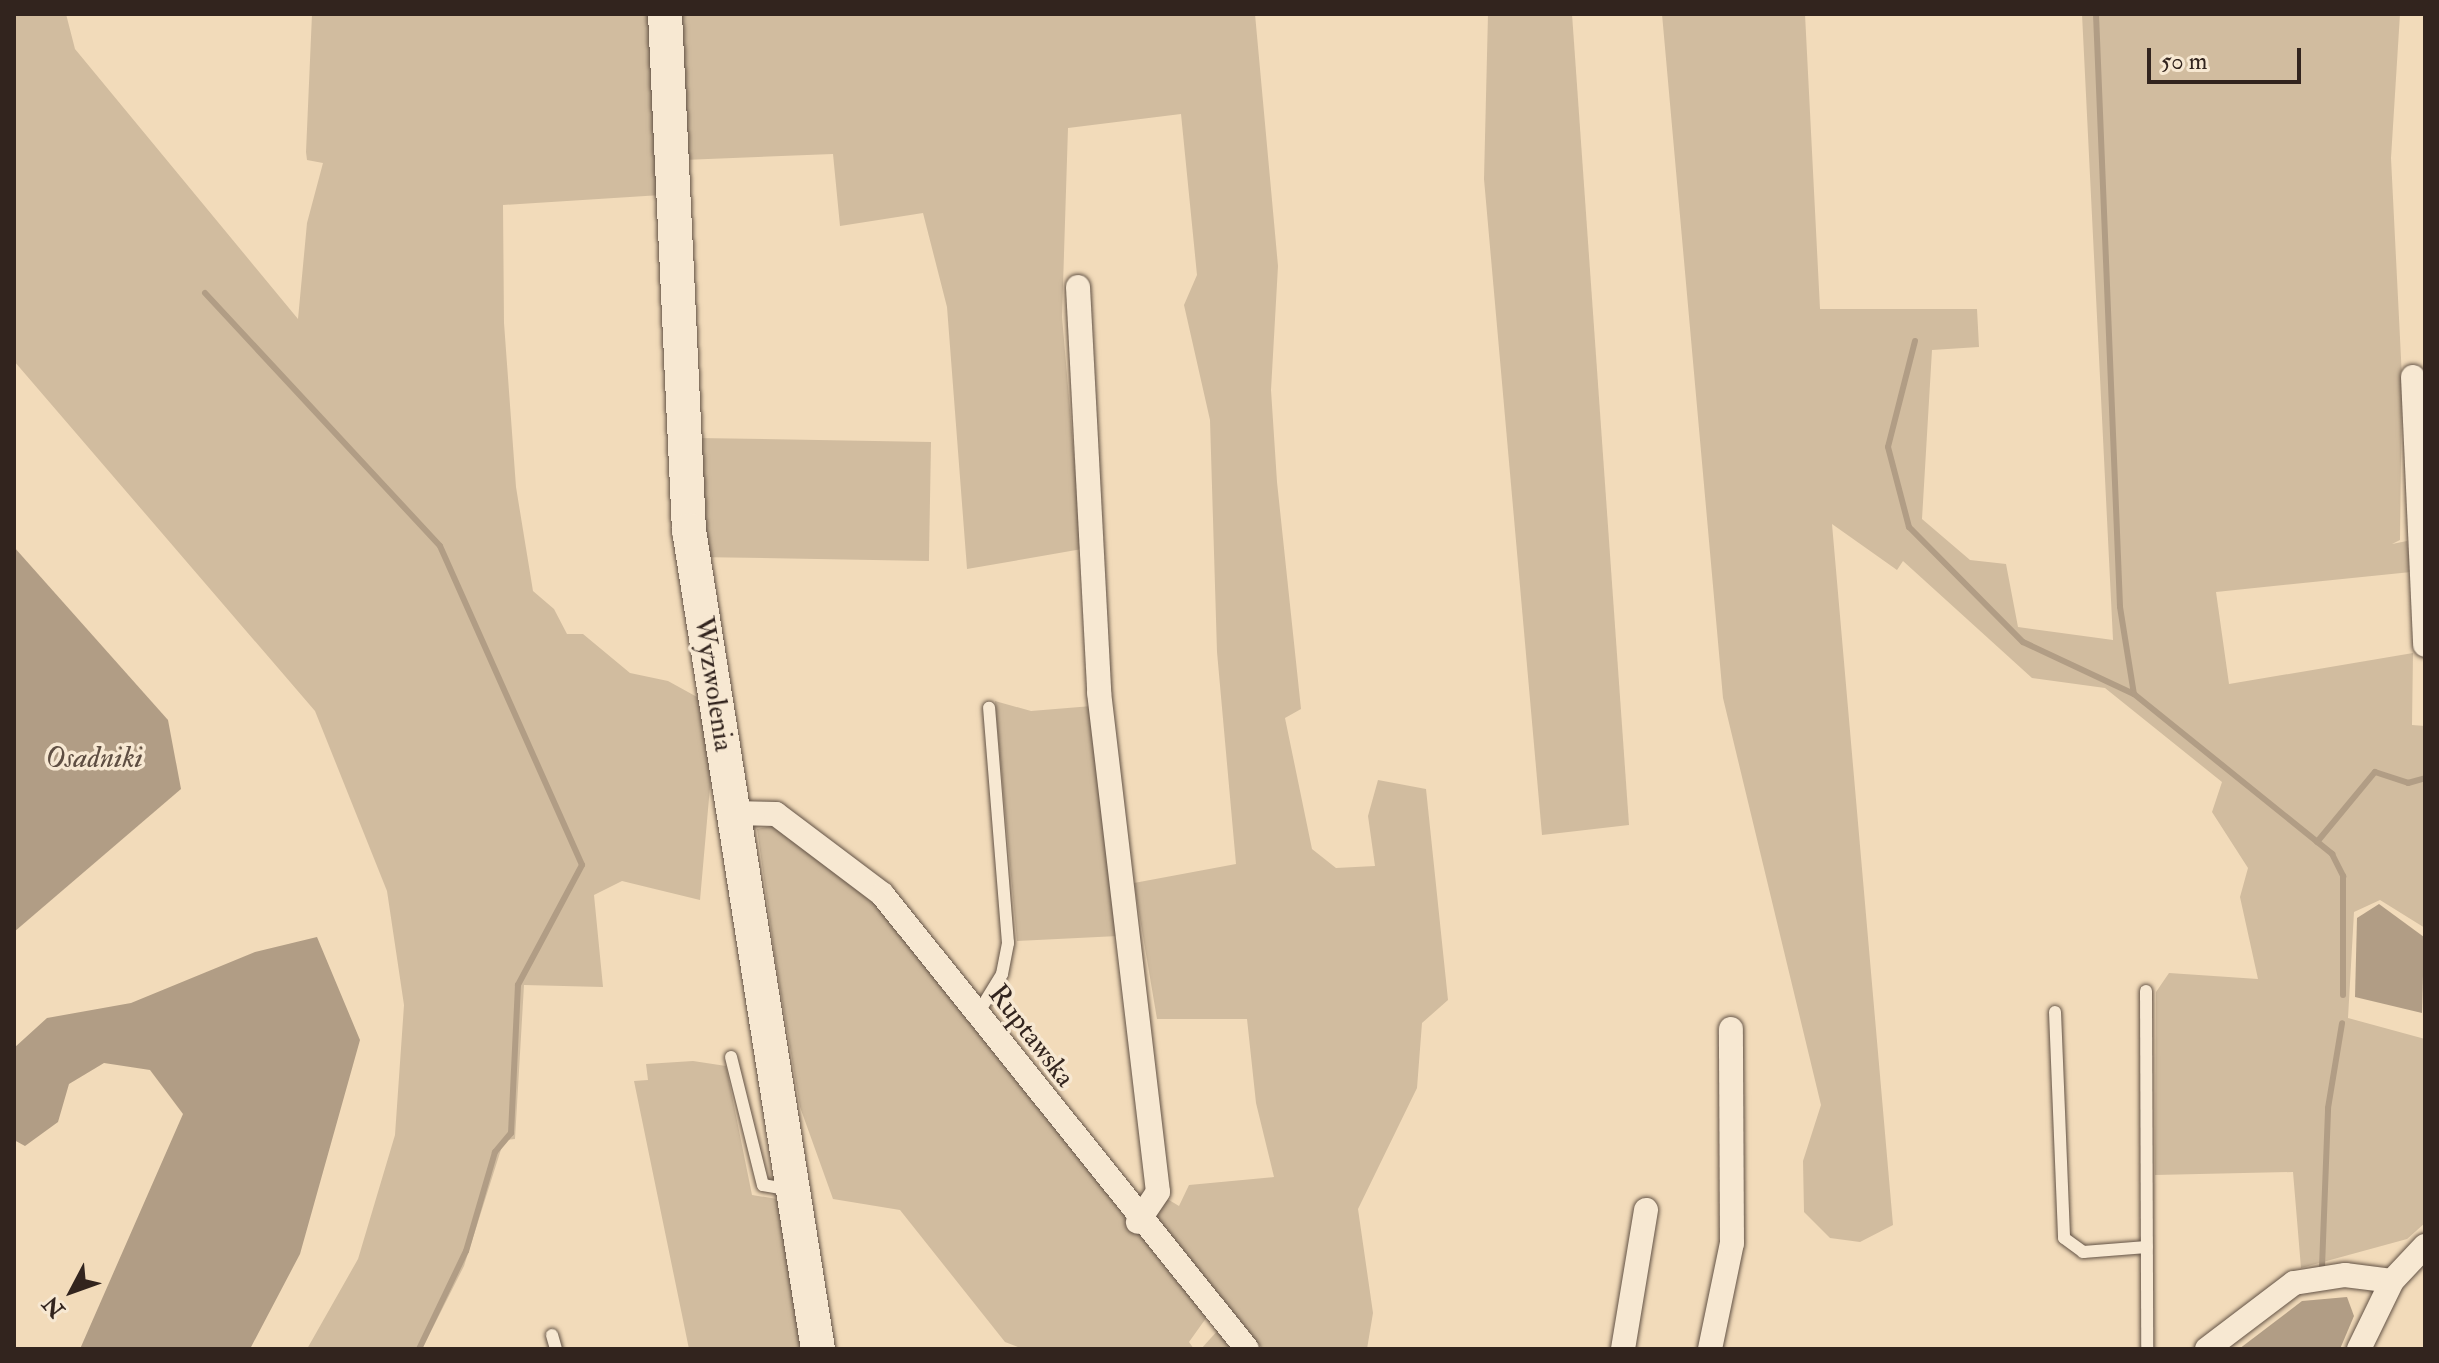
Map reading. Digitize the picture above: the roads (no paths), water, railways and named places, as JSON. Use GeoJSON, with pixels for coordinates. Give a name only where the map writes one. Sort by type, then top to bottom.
{"type":"FeatureCollection","features":[{"type":"Feature","properties":{"kind":"street","name":"Wyzwolenia"},"geometry":{"type":"LineString","coordinates":[[665,14],[689,530],[818,1349]]}},
{"type":"Feature","properties":{"kind":"street"},"geometry":{"type":"LineString","coordinates":[[1078,287],[1099,692],[1158,1192],[1138,1222]]}},
{"type":"Feature","properties":{"kind":"street"},"geometry":{"type":"LineString","coordinates":[[2413,377],[2425,645]]}},
{"type":"Feature","properties":{"kind":"street","name":"Ruptawska"},"geometry":{"type":"LineString","coordinates":[[734,813],[776,814],[852,865],[977,1015],[1138,1222],[1247,1349]]}},
{"type":"Feature","properties":{"kind":"street"},"geometry":{"type":"LineString","coordinates":[[1710,1349],[1732,1243],[1731,1029]]}},
{"type":"Feature","properties":{"kind":"street"},"geometry":{"type":"LineString","coordinates":[[1623,1349],[1646,1210]]}},
{"type":"Feature","properties":{"kind":"street"},"geometry":{"type":"LineString","coordinates":[[2359,1349],[2392,1281],[2425,1246]]}},
{"type":"Feature","properties":{"kind":"street"},"geometry":{"type":"LineString","coordinates":[[2207,1349],[2294,1283],[2345,1275],[2392,1281]]}},
{"type":"Feature","properties":{"kind":"lane"},"geometry":{"type":"LineString","coordinates":[[977,1015],[1002,974],[1008,943],[989,708]]}},
{"type":"Feature","properties":{"kind":"lane"},"geometry":{"type":"LineString","coordinates":[[2146,991],[2147,1349]]}},
{"type":"Feature","properties":{"kind":"lane"},"geometry":{"type":"LineString","coordinates":[[2055,1012],[2064,1238],[2083,1252],[2147,1247]]}},
{"type":"Feature","properties":{"kind":"lane"},"geometry":{"type":"LineString","coordinates":[[731,1057],[763,1185],[793,1190]]}},
{"type":"Feature","properties":{"kind":"lane"},"geometry":{"type":"LineString","coordinates":[[552,1335],[556,1349]]}},
{"type":"Feature","properties":{"kind":"water","name":"Osadniki"},"geometry":{"type":"Polygon","coordinates":[[[14,547],[168,720],[181,789],[14,932],[14,547]]]}},
{"type":"Feature","properties":{"kind":"water"},"geometry":{"type":"Polygon","coordinates":[[[2379,904],[2424,937],[2422,1013],[2355,997],[2357,918],[2379,904]]]}},
{"type":"Feature","properties":{"kind":"water"},"geometry":{"type":"Polygon","coordinates":[[[317,937],[360,1040],[300,1254],[250,1349],[80,1349],[183,1114],[150,1070],[104,1063],[69,1084],[58,1122],[25,1146],[14,1140],[14,1048],[47,1018],[131,1003],[255,952],[317,937]]]}},
{"type":"Feature","properties":{"kind":"water"},"geometry":{"type":"Polygon","coordinates":[[[2347,1297],[2354,1316],[2340,1349],[2239,1349],[2302,1301],[2347,1297]]]}},
{"type":"Feature","properties":{"kind":"waterway"},"geometry":{"type":"LineString","coordinates":[[2096,14],[2120,607],[2134,694]]}},
{"type":"Feature","properties":{"kind":"waterway"},"geometry":{"type":"LineString","coordinates":[[205,293],[440,546],[582,865],[518,985],[511,1133],[495,1152],[466,1251],[419,1349]]}},
{"type":"Feature","properties":{"kind":"waterway"},"geometry":{"type":"LineString","coordinates":[[1915,341],[1888,447],[1909,527],[2023,642],[2134,694],[2332,854],[2343,876],[2343,995]]}},
{"type":"Feature","properties":{"kind":"waterway"},"geometry":{"type":"LineString","coordinates":[[2317,842],[2375,772],[2408,783],[2425,778]]}},
{"type":"Feature","properties":{"kind":"waterway"},"geometry":{"type":"LineString","coordinates":[[2322,1267],[2328,1108],[2342,1023]]}}]}
